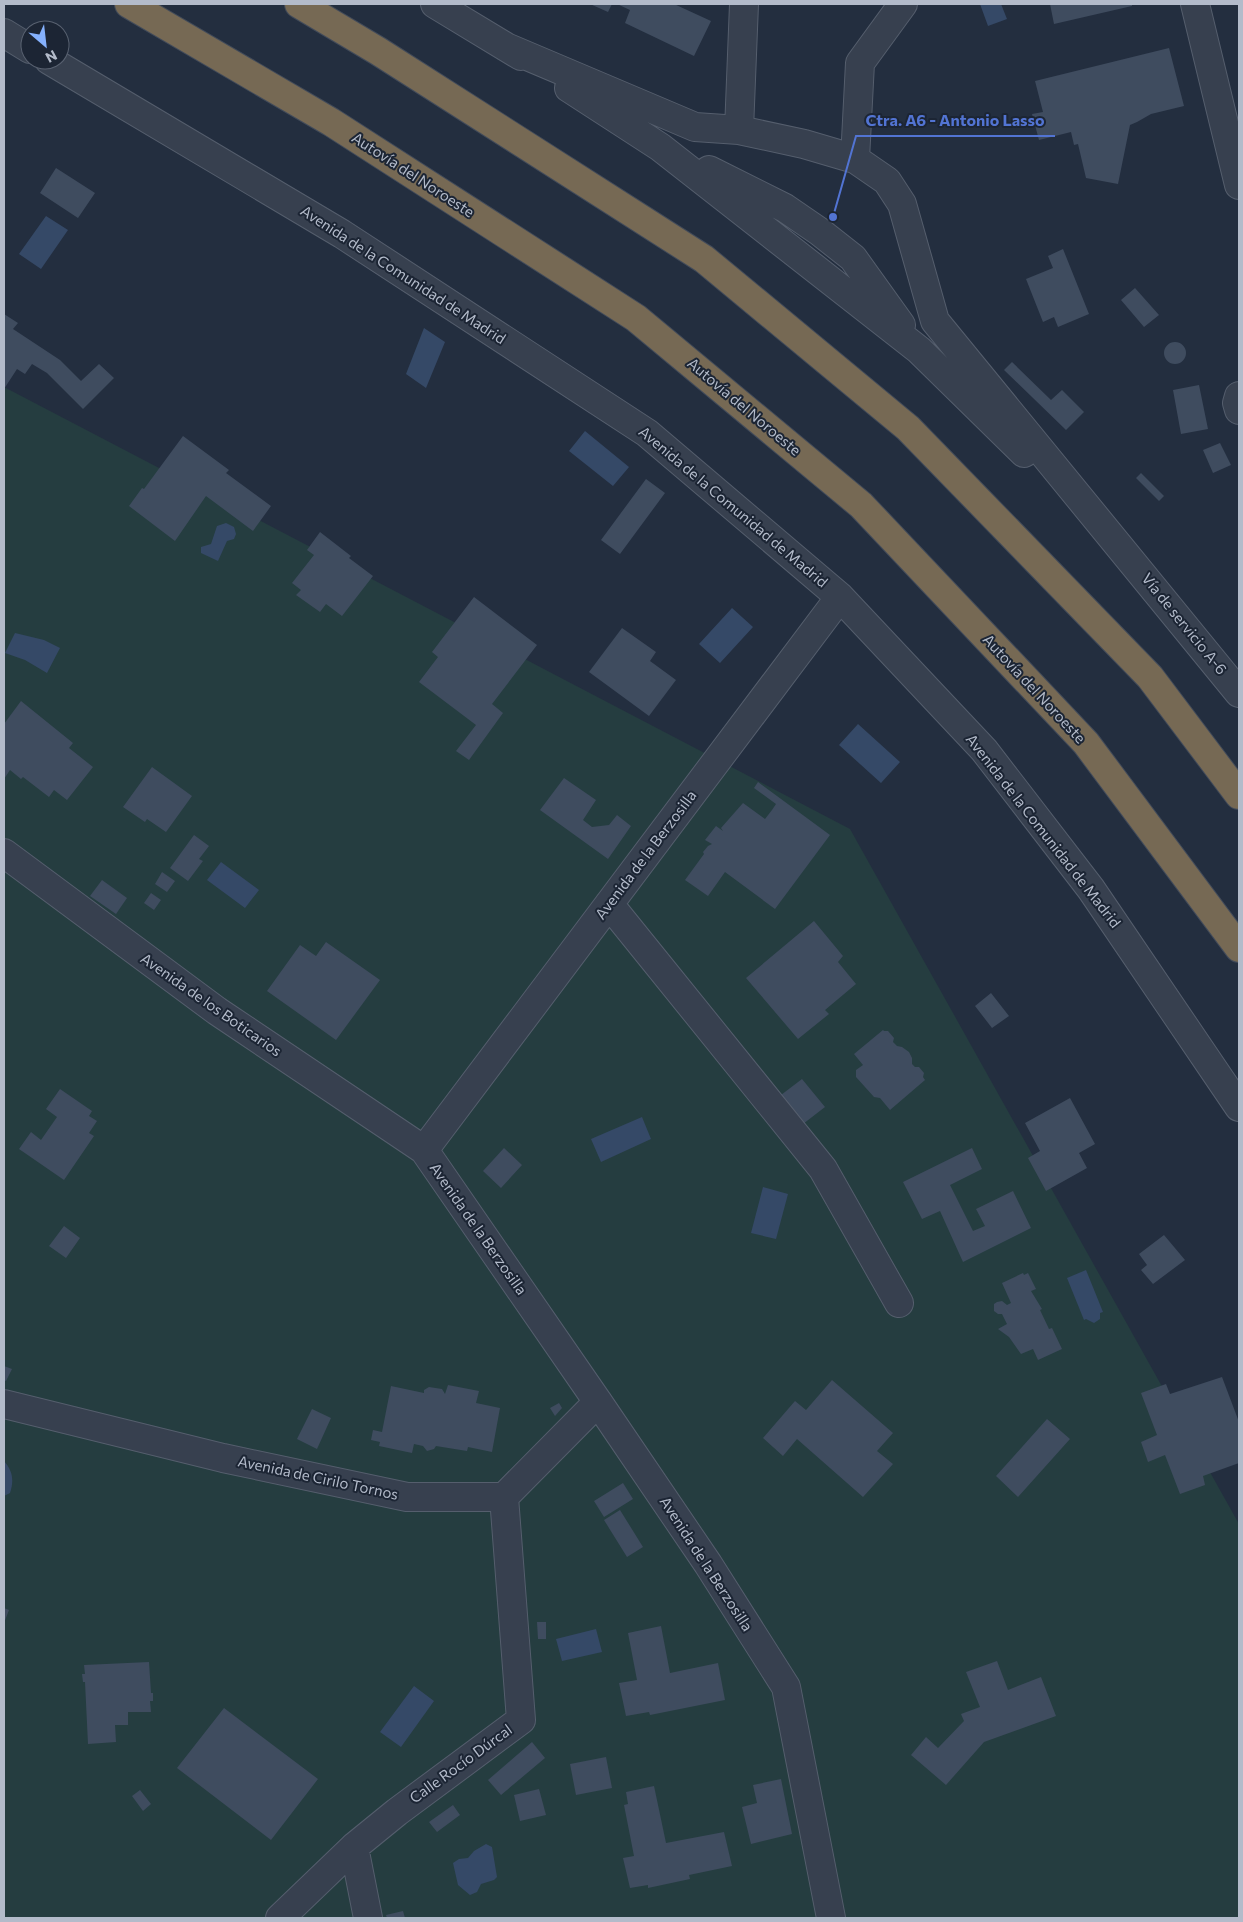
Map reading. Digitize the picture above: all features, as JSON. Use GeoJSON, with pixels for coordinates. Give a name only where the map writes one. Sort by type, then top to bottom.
{"type":"FeatureCollection","features":[{"type":"Feature","properties":{"kind":"highway","name":"Autovía del Noroeste"},"geometry":{"type":"LineString","coordinates":[[129,4],[331,122],[636,318],[861,505],[1086,743],[1239,948]]}},
{"type":"Feature","properties":{"kind":"highway"},"geometry":{"type":"LineString","coordinates":[[299,4],[386,56],[704,259],[908,428],[1150,677],[1239,795]]}},
{"type":"Feature","properties":{"kind":"street"},"geometry":{"type":"LineString","coordinates":[[435,4],[506,47],[660,147],[919,350],[1128,556]]}},
{"type":"Feature","properties":{"kind":"street"},"geometry":{"type":"LineString","coordinates":[[739,130],[744,4]]}},
{"type":"Feature","properties":{"kind":"street"},"geometry":{"type":"LineString","coordinates":[[855,159],[860,63],[903,4]]}},
{"type":"Feature","properties":{"kind":"street"},"geometry":{"type":"LineString","coordinates":[[1195,4],[1239,185]]}},
{"type":"Feature","properties":{"kind":"street"},"geometry":{"type":"LineString","coordinates":[[4,33],[20,42]]}},
{"type":"Feature","properties":{"kind":"street"},"geometry":{"type":"LineString","coordinates":[[506,47],[695,127],[739,130],[804,144],[855,159],[887,181],[902,204],[935,321],[1128,556]]}},
{"type":"Feature","properties":{"kind":"street","name":"Avenida de la Comunidad de Madrid"},"geometry":{"type":"LineString","coordinates":[[66,70],[342,234],[648,433],[840,597],[990,758],[1091,889],[1239,1107]]}},
{"type":"Feature","properties":{"kind":"street"},"geometry":{"type":"LineString","coordinates":[[1239,396],[1239,410]]}},
{"type":"Feature","properties":{"kind":"street","name":"Vía de servicio A-6"},"geometry":{"type":"LineString","coordinates":[[1128,556],[1239,693]]}},
{"type":"Feature","properties":{"kind":"street","name":"Avenida de la Berzosilla"},"geometry":{"type":"LineString","coordinates":[[831,1918],[786,1687],[708,1564],[424,1150],[840,597]]}},
{"type":"Feature","properties":{"kind":"street","name":"Avenida de los Boticarios"},"geometry":{"type":"LineString","coordinates":[[4,853],[217,1011],[424,1150]]}},
{"type":"Feature","properties":{"kind":"street"},"geometry":{"type":"LineString","coordinates":[[609,904],[823,1169],[899,1303]]}},
{"type":"Feature","properties":{"kind":"street"},"geometry":{"type":"LineString","coordinates":[[504,1497],[598,1402]]}},
{"type":"Feature","properties":{"kind":"street","name":"Avenida de Cirilo Tornos"},"geometry":{"type":"LineString","coordinates":[[4,1404],[224,1458],[408,1497],[504,1497]]}},
{"type":"Feature","properties":{"kind":"street","name":"Calle Rocío Dúrcal"},"geometry":{"type":"LineString","coordinates":[[280,1918],[354,1847],[397,1812],[521,1720],[504,1497]]}},
{"type":"Feature","properties":{"kind":"street"},"geometry":{"type":"LineString","coordinates":[[354,1847],[368,1918]]}},
{"type":"Feature","properties":{"kind":"green space"},"geometry":{"type":"Polygon","coordinates":[[[4,387],[850,829],[1239,1524],[1239,1918],[4,1918],[4,387]]]}},
{"type":"Feature","properties":{"kind":"water"},"geometry":{"type":"Polygon","coordinates":[[[980,4],[1001,4],[1007,19],[988,26],[980,4]]]}},
{"type":"Feature","properties":{"kind":"water"},"geometry":{"type":"Polygon","coordinates":[[[46,216],[68,230],[41,269],[19,254],[46,216]]]}},
{"type":"Feature","properties":{"kind":"water"},"geometry":{"type":"Polygon","coordinates":[[[424,328],[445,342],[426,388],[406,374],[424,328]]]}},
{"type":"Feature","properties":{"kind":"water"},"geometry":{"type":"Polygon","coordinates":[[[585,431],[629,467],[613,486],[569,451],[585,431]]]}},
{"type":"Feature","properties":{"kind":"water"},"geometry":{"type":"Polygon","coordinates":[[[226,523],[234,527],[236,534],[234,539],[227,541],[218,561],[201,553],[201,547],[211,544],[217,526],[226,523]]]}},
{"type":"Feature","properties":{"kind":"water"},"geometry":{"type":"Polygon","coordinates":[[[732,608],[753,627],[720,663],[699,644],[732,608]]]}},
{"type":"Feature","properties":{"kind":"water"},"geometry":{"type":"Polygon","coordinates":[[[15,633],[44,640],[60,648],[47,673],[25,660],[5,653],[15,633]]]}},
{"type":"Feature","properties":{"kind":"water"},"geometry":{"type":"Polygon","coordinates":[[[858,724],[900,762],[881,783],[839,745],[858,724]]]}},
{"type":"Feature","properties":{"kind":"water"},"geometry":{"type":"Polygon","coordinates":[[[221,862],[259,890],[245,908],[207,880],[221,862]]]}},
{"type":"Feature","properties":{"kind":"water"},"geometry":{"type":"Polygon","coordinates":[[[642,1117],[651,1139],[601,1162],[591,1139],[642,1117]]]}},
{"type":"Feature","properties":{"kind":"water"},"geometry":{"type":"Polygon","coordinates":[[[763,1187],[788,1194],[776,1239],[751,1233],[763,1187]]]}},
{"type":"Feature","properties":{"kind":"water"},"geometry":{"type":"Polygon","coordinates":[[[1086,1270],[1103,1312],[1100,1313],[1100,1319],[1094,1323],[1086,1319],[1084,1320],[1067,1278],[1086,1270]]]}},
{"type":"Feature","properties":{"kind":"water"},"geometry":{"type":"Polygon","coordinates":[[[4,1461],[11,1472],[12,1484],[10,1493],[4,1496],[4,1461]]]}},
{"type":"Feature","properties":{"kind":"water"},"geometry":{"type":"Polygon","coordinates":[[[596,1629],[602,1652],[562,1661],[556,1639],[596,1629]]]}},
{"type":"Feature","properties":{"kind":"water"},"geometry":{"type":"Polygon","coordinates":[[[414,1686],[434,1701],[401,1747],[380,1732],[414,1686]]]}},
{"type":"Feature","properties":{"kind":"water"},"geometry":{"type":"Polygon","coordinates":[[[486,1844],[492,1847],[497,1877],[494,1880],[481,1884],[477,1892],[470,1895],[458,1885],[453,1863],[459,1859],[468,1858],[474,1851],[486,1844]]]}},
{"type":"Feature","properties":{"kind":"building"},"geometry":{"type":"Polygon","coordinates":[[[590,4],[612,4],[608,12],[590,4]]]}},
{"type":"Feature","properties":{"kind":"building"},"geometry":{"type":"Polygon","coordinates":[[[617,4],[674,4],[711,21],[694,56],[625,23],[630,10],[617,4]]]}},
{"type":"Feature","properties":{"kind":"building"},"geometry":{"type":"Polygon","coordinates":[[[1050,4],[1132,4],[1132,6],[1054,24],[1050,4]]]}},
{"type":"Feature","properties":{"kind":"building"},"geometry":{"type":"Polygon","coordinates":[[[1169,48],[1184,106],[1151,114],[1130,125],[1118,184],[1086,178],[1078,144],[1074,145],[1071,132],[1039,140],[1032,114],[1043,112],[1035,81],[1169,48]]]}},
{"type":"Feature","properties":{"kind":"building"},"geometry":{"type":"Polygon","coordinates":[[[56,168],[95,193],[78,218],[40,193],[56,168]]]}},
{"type":"Feature","properties":{"kind":"building"},"geometry":{"type":"Polygon","coordinates":[[[1063,249],[1089,314],[1058,327],[1054,317],[1043,322],[1026,279],[1053,268],[1048,256],[1063,249]]]}},
{"type":"Feature","properties":{"kind":"building"},"geometry":{"type":"Polygon","coordinates":[[[1135,288],[1159,315],[1144,327],[1121,300],[1135,288]]]}},
{"type":"Feature","properties":{"kind":"building"},"geometry":{"type":"Polygon","coordinates":[[[4,314],[18,323],[13,329],[60,360],[81,381],[99,364],[114,378],[83,409],[47,373],[32,364],[25,374],[17,369],[4,389],[4,314]]]}},
{"type":"Feature","properties":{"kind":"building"},"geometry":{"type":"Polygon","coordinates":[[[1175,342],[1183,345],[1186,353],[1183,361],[1175,364],[1167,361],[1164,353],[1167,345],[1175,342]]]}},
{"type":"Feature","properties":{"kind":"building"},"geometry":{"type":"Polygon","coordinates":[[[1012,362],[1051,400],[1062,390],[1084,412],[1066,430],[1004,370],[1012,362]]]}},
{"type":"Feature","properties":{"kind":"building"},"geometry":{"type":"Polygon","coordinates":[[[1199,385],[1208,429],[1181,434],[1173,390],[1199,385]]]}},
{"type":"Feature","properties":{"kind":"building"},"geometry":{"type":"Polygon","coordinates":[[[183,436],[229,470],[226,473],[271,506],[253,531],[206,496],[175,541],[129,506],[183,436]]]}},
{"type":"Feature","properties":{"kind":"building"},"geometry":{"type":"Polygon","coordinates":[[[1220,443],[1231,465],[1213,473],[1203,450],[1220,443]]]}},
{"type":"Feature","properties":{"kind":"building"},"geometry":{"type":"Polygon","coordinates":[[[1141,473],[1164,496],[1159,501],[1136,478],[1141,473]]]}},
{"type":"Feature","properties":{"kind":"building"},"geometry":{"type":"Polygon","coordinates":[[[646,479],[665,493],[620,554],[601,540],[646,479]]]}},
{"type":"Feature","properties":{"kind":"building"},"geometry":{"type":"Polygon","coordinates":[[[320,532],[373,576],[342,616],[326,604],[320,612],[296,595],[301,590],[292,583],[314,555],[307,550],[320,532]]]}},
{"type":"Feature","properties":{"kind":"building"},"geometry":{"type":"Polygon","coordinates":[[[474,597],[537,645],[492,704],[503,713],[469,760],[456,751],[476,725],[419,682],[438,657],[432,652],[474,597]]]}},
{"type":"Feature","properties":{"kind":"building"},"geometry":{"type":"Polygon","coordinates":[[[622,628],[656,652],[650,661],[676,680],[649,716],[589,672],[622,628]]]}},
{"type":"Feature","properties":{"kind":"building"},"geometry":{"type":"Polygon","coordinates":[[[21,701],[73,743],[69,748],[93,767],[67,800],[54,790],[49,797],[23,777],[21,779],[10,770],[4,779],[4,724],[21,701]]]}},
{"type":"Feature","properties":{"kind":"building"},"geometry":{"type":"Polygon","coordinates":[[[152,767],[192,796],[166,832],[147,819],[145,822],[123,807],[152,767]]]}},
{"type":"Feature","properties":{"kind":"building"},"geometry":{"type":"Polygon","coordinates":[[[564,778],[596,800],[583,820],[592,827],[609,825],[617,815],[631,826],[608,859],[540,810],[564,778]]]}},
{"type":"Feature","properties":{"kind":"building"},"geometry":{"type":"Polygon","coordinates":[[[758,782],[830,835],[775,909],[725,872],[708,896],[685,880],[704,854],[703,852],[712,844],[705,840],[716,826],[723,831],[721,828],[743,803],[765,819],[772,810],[776,804],[754,788],[758,782]]]}},
{"type":"Feature","properties":{"kind":"building"},"geometry":{"type":"Polygon","coordinates":[[[194,835],[209,846],[199,859],[203,861],[188,881],[170,868],[194,835]]]}},
{"type":"Feature","properties":{"kind":"building"},"geometry":{"type":"Polygon","coordinates":[[[162,872],[175,881],[167,892],[155,884],[162,872]]]}},
{"type":"Feature","properties":{"kind":"building"},"geometry":{"type":"Polygon","coordinates":[[[102,880],[127,898],[116,914],[90,896],[102,880]]]}},
{"type":"Feature","properties":{"kind":"building"},"geometry":{"type":"Polygon","coordinates":[[[151,893],[161,900],[154,910],[144,903],[151,893]]]}},
{"type":"Feature","properties":{"kind":"building"},"geometry":{"type":"Polygon","coordinates":[[[814,921],[843,956],[838,962],[856,984],[825,1010],[829,1014],[798,1039],[746,978],[814,921]]]}},
{"type":"Feature","properties":{"kind":"building"},"geometry":{"type":"Polygon","coordinates":[[[326,942],[380,980],[336,1040],[267,991],[300,945],[316,956],[326,942]]]}},
{"type":"Feature","properties":{"kind":"building"},"geometry":{"type":"Polygon","coordinates":[[[991,993],[1009,1016],[992,1028],[975,1006],[991,993]]]}},
{"type":"Feature","properties":{"kind":"building"},"geometry":{"type":"Polygon","coordinates":[[[883,1030],[888,1031],[894,1038],[893,1042],[897,1046],[909,1052],[912,1064],[915,1067],[919,1067],[924,1073],[923,1077],[925,1080],[890,1110],[880,1098],[874,1097],[856,1077],[856,1070],[863,1065],[854,1054],[883,1030]]]}},
{"type":"Feature","properties":{"kind":"building"},"geometry":{"type":"Polygon","coordinates":[[[802,1079],[825,1107],[803,1124],[781,1095],[802,1079]]]}},
{"type":"Feature","properties":{"kind":"building"},"geometry":{"type":"Polygon","coordinates":[[[60,1089],[92,1111],[89,1116],[97,1121],[89,1133],[94,1136],[64,1180],[19,1149],[31,1132],[41,1140],[57,1117],[46,1109],[60,1089]]]}},
{"type":"Feature","properties":{"kind":"building"},"geometry":{"type":"Polygon","coordinates":[[[1070,1098],[1095,1144],[1079,1153],[1087,1168],[1046,1191],[1028,1158],[1040,1151],[1025,1123],[1070,1098]]]}},
{"type":"Feature","properties":{"kind":"building"},"geometry":{"type":"Polygon","coordinates":[[[504,1148],[522,1165],[501,1188],[483,1171],[504,1148]]]}},
{"type":"Feature","properties":{"kind":"building"},"geometry":{"type":"Polygon","coordinates":[[[972,1148],[982,1169],[950,1185],[973,1231],[985,1226],[976,1209],[1013,1191],[1031,1228],[963,1262],[940,1211],[922,1219],[903,1182],[972,1148]]]}},
{"type":"Feature","properties":{"kind":"building"},"geometry":{"type":"Polygon","coordinates":[[[64,1226],[80,1238],[66,1258],[49,1246],[64,1226]]]}},
{"type":"Feature","properties":{"kind":"building"},"geometry":{"type":"Polygon","coordinates":[[[1164,1235],[1185,1260],[1153,1284],[1141,1270],[1147,1265],[1139,1254],[1164,1235]]]}},
{"type":"Feature","properties":{"kind":"building"},"geometry":{"type":"Polygon","coordinates":[[[1023,1273],[1024,1275],[1028,1273],[1036,1289],[1031,1291],[1042,1309],[1040,1310],[1049,1329],[1052,1328],[1062,1349],[1038,1360],[1033,1349],[1021,1354],[1009,1337],[998,1329],[1007,1324],[1002,1314],[994,1311],[994,1304],[997,1302],[1002,1301],[1007,1305],[1011,1303],[1002,1283],[1023,1273]]]}},
{"type":"Feature","properties":{"kind":"building"},"geometry":{"type":"Polygon","coordinates":[[[4,1366],[12,1369],[6,1381],[4,1380],[4,1366]]]}},
{"type":"Feature","properties":{"kind":"building"},"geometry":{"type":"Polygon","coordinates":[[[1222,1377],[1239,1422],[1239,1463],[1203,1476],[1205,1485],[1180,1494],[1165,1455],[1148,1462],[1141,1442],[1157,1435],[1141,1393],[1166,1384],[1170,1394],[1222,1377]]]}},
{"type":"Feature","properties":{"kind":"building"},"geometry":{"type":"Polygon","coordinates":[[[832,1380],[893,1433],[877,1451],[893,1464],[863,1497],[797,1439],[783,1456],[763,1438],[795,1401],[806,1410],[832,1380]]]}},
{"type":"Feature","properties":{"kind":"building"},"geometry":{"type":"Polygon","coordinates":[[[448,1385],[479,1391],[476,1403],[500,1408],[492,1452],[468,1447],[467,1451],[436,1446],[434,1449],[427,1451],[423,1446],[414,1444],[412,1453],[379,1446],[380,1442],[371,1440],[373,1430],[382,1432],[391,1386],[424,1393],[424,1390],[429,1387],[442,1389],[445,1394],[448,1385]]]}},
{"type":"Feature","properties":{"kind":"building"},"geometry":{"type":"Polygon","coordinates":[[[559,1403],[562,1408],[555,1416],[550,1408],[559,1403]]]}},
{"type":"Feature","properties":{"kind":"building"},"geometry":{"type":"Polygon","coordinates":[[[312,1409],[331,1418],[317,1449],[297,1439],[312,1409]]]}},
{"type":"Feature","properties":{"kind":"building"},"geometry":{"type":"Polygon","coordinates":[[[1047,1419],[1070,1439],[1018,1497],[996,1476],[1047,1419]]]}},
{"type":"Feature","properties":{"kind":"building"},"geometry":{"type":"Polygon","coordinates":[[[623,1483],[633,1499],[604,1517],[594,1501],[623,1483]]]}},
{"type":"Feature","properties":{"kind":"building"},"geometry":{"type":"Polygon","coordinates":[[[620,1510],[643,1547],[627,1557],[604,1520],[620,1510]]]}},
{"type":"Feature","properties":{"kind":"building"},"geometry":{"type":"Polygon","coordinates":[[[4,1608],[9,1610],[4,1623],[4,1608]]]}},
{"type":"Feature","properties":{"kind":"building"},"geometry":{"type":"Polygon","coordinates":[[[537,1622],[546,1622],[546,1639],[538,1639],[537,1622]]]}},
{"type":"Feature","properties":{"kind":"building"},"geometry":{"type":"Polygon","coordinates":[[[661,1626],[670,1673],[718,1663],[725,1700],[650,1715],[649,1712],[626,1716],[619,1683],[637,1680],[628,1633],[661,1626]]]}},
{"type":"Feature","properties":{"kind":"building"},"geometry":{"type":"Polygon","coordinates":[[[997,1661],[1008,1690],[1041,1677],[1056,1716],[984,1742],[946,1785],[911,1755],[926,1737],[938,1748],[964,1721],[961,1714],[980,1707],[966,1672],[997,1661]]]}},
{"type":"Feature","properties":{"kind":"building"},"geometry":{"type":"Polygon","coordinates":[[[149,1662],[151,1693],[153,1693],[153,1701],[150,1701],[151,1712],[128,1712],[128,1725],[115,1725],[116,1742],[88,1744],[85,1682],[83,1682],[82,1674],[85,1674],[84,1665],[149,1662]]]}},
{"type":"Feature","properties":{"kind":"building"},"geometry":{"type":"Polygon","coordinates":[[[224,1708],[318,1779],[271,1840],[177,1768],[224,1708]]]}},
{"type":"Feature","properties":{"kind":"building"},"geometry":{"type":"Polygon","coordinates":[[[532,1742],[545,1758],[501,1795],[488,1780],[532,1742]]]}},
{"type":"Feature","properties":{"kind":"building"},"geometry":{"type":"Polygon","coordinates":[[[606,1757],[612,1788],[576,1795],[570,1764],[606,1757]]]}},
{"type":"Feature","properties":{"kind":"building"},"geometry":{"type":"Polygon","coordinates":[[[781,1779],[792,1834],[751,1844],[742,1807],[757,1803],[753,1785],[781,1779]]]}},
{"type":"Feature","properties":{"kind":"building"},"geometry":{"type":"Polygon","coordinates":[[[654,1786],[666,1843],[724,1832],[732,1866],[689,1875],[690,1879],[648,1888],[648,1885],[630,1888],[623,1858],[634,1856],[624,1805],[628,1804],[626,1792],[654,1786]]]}},
{"type":"Feature","properties":{"kind":"building"},"geometry":{"type":"Polygon","coordinates":[[[539,1789],[546,1815],[520,1821],[514,1795],[539,1789]]]}},
{"type":"Feature","properties":{"kind":"building"},"geometry":{"type":"Polygon","coordinates":[[[140,1790],[151,1804],[143,1811],[132,1796],[140,1790]]]}},
{"type":"Feature","properties":{"kind":"building"},"geometry":{"type":"Polygon","coordinates":[[[453,1805],[460,1815],[437,1832],[429,1822],[453,1805]]]}},
{"type":"Feature","properties":{"kind":"building"},"geometry":{"type":"Polygon","coordinates":[[[403,1911],[405,1918],[387,1918],[386,1915],[403,1911]]]}},
{"type":"Feature","properties":{"kind":"place","name":"Ctra. A6 - Antonio Lasso"},"geometry":{"type":"Point","coordinates":[833,217]}}]}
